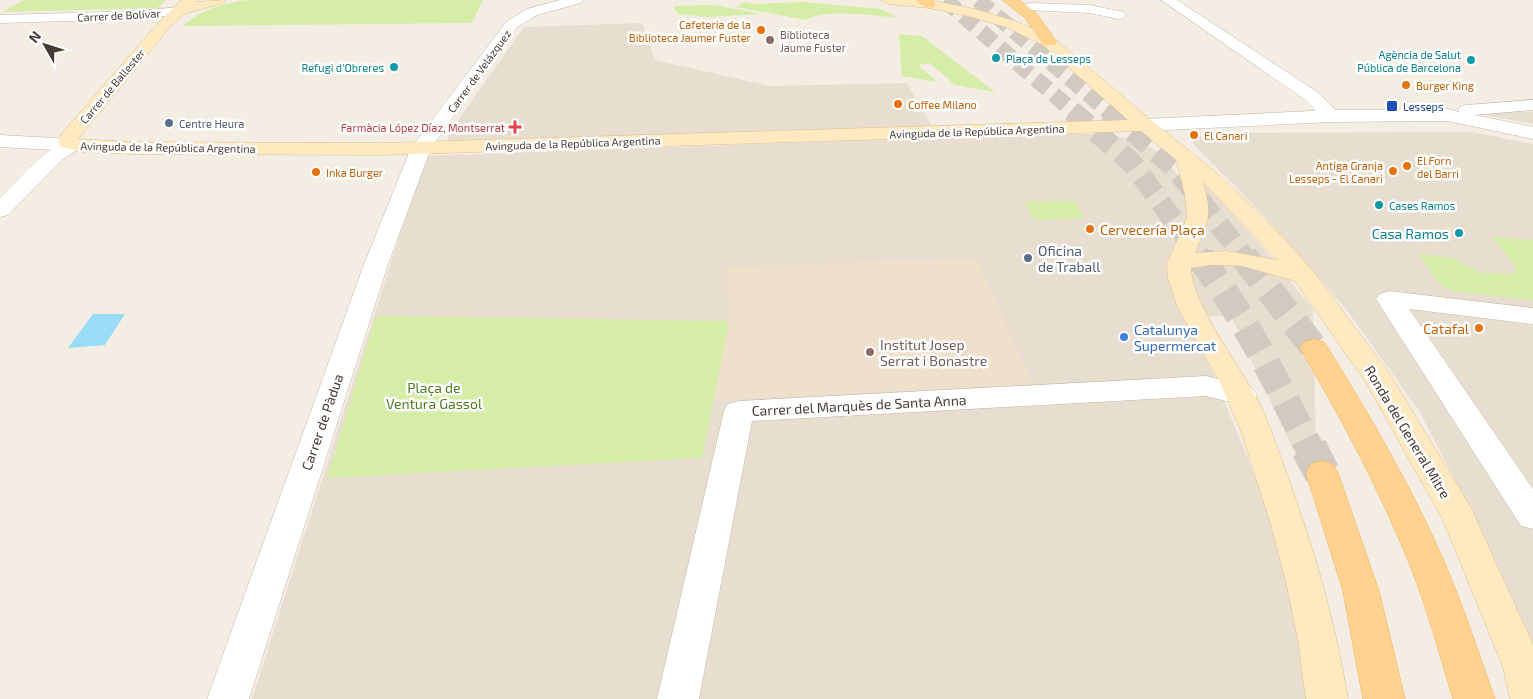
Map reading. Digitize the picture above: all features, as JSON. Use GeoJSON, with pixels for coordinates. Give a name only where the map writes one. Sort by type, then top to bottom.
{"type":"FeatureCollection","features":[{"type":"Feature","properties":{"kind":"main road"},"geometry":{"type":"LineString","coordinates":[[184,5],[218,0]]}},
{"type":"Feature","properties":{"kind":"main road"},"geometry":{"type":"LineString","coordinates":[[888,0],[926,2],[989,16],[1048,42]]}},
{"type":"Feature","properties":{"kind":"main road"},"geometry":{"type":"LineString","coordinates":[[1010,0],[1030,16],[1048,42],[1145,126]]}},
{"type":"Feature","properties":{"kind":"main road","name":"Carrer de Ballester"},"geometry":{"type":"LineString","coordinates":[[72,145],[68,144],[69,137],[164,24],[184,5]]}},
{"type":"Feature","properties":{"kind":"main road","name":"Avinguda de la República Argentina"},"geometry":{"type":"LineString","coordinates":[[72,145],[141,148],[421,148],[1145,126]]}},
{"type":"Feature","properties":{"kind":"main road","name":"Ronda del General Mitre"},"geometry":{"type":"LineString","coordinates":[[1145,126],[1211,178],[1255,221],[1304,276],[1379,380],[1459,518],[1523,666],[1531,699]]}},
{"type":"Feature","properties":{"kind":"main road"},"geometry":{"type":"LineString","coordinates":[[1186,158],[1198,216],[1195,229],[1180,264],[1179,276],[1187,298],[1242,395],[1280,501],[1305,579],[1321,653],[1327,699]]}},
{"type":"Feature","properties":{"kind":"main road"},"geometry":{"type":"LineString","coordinates":[[1180,264],[1194,260],[1231,257],[1257,261],[1304,276]]}},
{"type":"Feature","properties":{"kind":"main road"},"geometry":{"type":"LineString","coordinates":[[1314,348],[1355,416],[1403,510],[1438,591],[1474,699]]}},
{"type":"Feature","properties":{"kind":"main road"},"geometry":{"type":"LineString","coordinates":[[1322,473],[1361,591],[1384,699]]}},
{"type":"Feature","properties":{"kind":"street","name":"Carrer de Velázquez"},"geometry":{"type":"LineString","coordinates":[[421,148],[511,26],[532,12],[576,0]]}},
{"type":"Feature","properties":{"kind":"street"},"geometry":{"type":"LineString","coordinates":[[1168,0],[1313,97],[1332,116]]}},
{"type":"Feature","properties":{"kind":"street","name":"Carrer de Bolívar"},"geometry":{"type":"LineString","coordinates":[[0,19],[139,15],[184,5]]}},
{"type":"Feature","properties":{"kind":"street"},"geometry":{"type":"LineString","coordinates":[[1031,7],[1089,5],[1118,15]]}},
{"type":"Feature","properties":{"kind":"street"},"geometry":{"type":"LineString","coordinates":[[1448,115],[1473,108],[1533,105]]}},
{"type":"Feature","properties":{"kind":"street"},"geometry":{"type":"LineString","coordinates":[[1145,126],[1332,116],[1448,115],[1533,133]]}},
{"type":"Feature","properties":{"kind":"street","name":"Avinguda de la República Argentina"},"geometry":{"type":"LineString","coordinates":[[0,141],[72,145]]}},
{"type":"Feature","properties":{"kind":"street"},"geometry":{"type":"LineString","coordinates":[[0,210],[56,155],[72,145]]}},
{"type":"Feature","properties":{"kind":"street","name":"Carrer de Pàdua"},"geometry":{"type":"LineString","coordinates":[[228,699],[376,267],[421,148]]}},
{"type":"Feature","properties":{"kind":"street"},"geometry":{"type":"LineString","coordinates":[[1533,316],[1389,299],[1533,516]]}},
{"type":"Feature","properties":{"kind":"street","name":"Carrer del Marquès de Santa Anna"},"geometry":{"type":"LineString","coordinates":[[678,699],[739,411],[1206,386],[1242,395]]}},
{"type":"Feature","properties":{"kind":"shaded area"},"geometry":{"type":"Polygon","coordinates":[[[642,23],[655,60],[769,86],[907,83],[932,126],[448,141],[449,133],[524,27],[642,23]]]}},
{"type":"Feature","properties":{"kind":"shaded area"},"geometry":{"type":"Polygon","coordinates":[[[1492,111],[1533,112],[1533,124],[1474,113],[1492,111]]]}},
{"type":"Feature","properties":{"kind":"shaded area"},"geometry":{"type":"Polygon","coordinates":[[[1471,132],[1533,144],[1533,656],[1473,515],[1419,411],[1346,309],[1263,215],[1193,144],[1195,139],[1202,135],[1218,133],[1471,132]]]}},
{"type":"Feature","properties":{"kind":"shaded area"},"geometry":{"type":"Polygon","coordinates":[[[1031,134],[1103,134],[1133,140],[1153,149],[1162,156],[1180,178],[1202,180],[1267,252],[1313,309],[1317,501],[1231,316],[1190,317],[1290,562],[1310,699],[252,699],[425,156],[1031,134]]]}},
{"type":"Feature","properties":{"kind":"shaded area","name":"Institut Josep Serrat i Bonastre"},"geometry":{"type":"Polygon","coordinates":[[[976,258],[1033,384],[713,400],[729,321],[726,267],[976,258]]]}},
{"type":"Feature","properties":{"kind":"green space"},"geometry":{"type":"Polygon","coordinates":[[[24,0],[166,0],[158,8],[2,12],[24,0]]]}},
{"type":"Feature","properties":{"kind":"green space"},"geometry":{"type":"Polygon","coordinates":[[[248,0],[483,0],[472,23],[183,26],[205,11],[230,3],[248,0]]]}},
{"type":"Feature","properties":{"kind":"green space"},"geometry":{"type":"Polygon","coordinates":[[[745,2],[753,4],[803,2],[881,9],[899,18],[825,14],[806,20],[736,7],[745,2]]]}},
{"type":"Feature","properties":{"kind":"green space"},"geometry":{"type":"Polygon","coordinates":[[[713,5],[763,14],[707,17],[678,14],[673,6],[713,5]]]}},
{"type":"Feature","properties":{"kind":"green space"},"geometry":{"type":"Polygon","coordinates":[[[899,34],[922,36],[995,92],[955,85],[930,63],[918,65],[937,82],[902,76],[899,34]]]}},
{"type":"Feature","properties":{"kind":"green space"},"geometry":{"type":"Polygon","coordinates":[[[1074,201],[1085,218],[1034,220],[1024,202],[1074,201]]]}},
{"type":"Feature","properties":{"kind":"green space"},"geometry":{"type":"Polygon","coordinates":[[[1492,237],[1533,240],[1533,300],[1456,292],[1441,286],[1419,254],[1454,258],[1482,273],[1512,274],[1516,271],[1516,267],[1492,237]]]}},
{"type":"Feature","properties":{"kind":"green space","name":"Plaça de Ventura Gassol"},"geometry":{"type":"Polygon","coordinates":[[[376,316],[729,321],[702,458],[327,478],[376,316]]]}},
{"type":"Feature","properties":{"kind":"water"},"geometry":{"type":"Polygon","coordinates":[[[93,314],[125,314],[105,345],[68,348],[93,314]]]}},
{"type":"Feature","properties":{"kind":"tunnel"},"geometry":{"type":"LineString","coordinates":[[945,0],[1074,112]]}},
{"type":"Feature","properties":{"kind":"tunnel"},"geometry":{"type":"LineString","coordinates":[[978,0],[1109,112]]}},
{"type":"Feature","properties":{"kind":"tunnel"},"geometry":{"type":"LineString","coordinates":[[1072,111],[1132,163],[1201,258]]}},
{"type":"Feature","properties":{"kind":"tunnel"},"geometry":{"type":"LineString","coordinates":[[1108,111],[1175,168],[1245,258]]}},
{"type":"Feature","properties":{"kind":"tunnel"},"geometry":{"type":"LineString","coordinates":[[1200,257],[1245,326],[1310,449]]}},
{"type":"Feature","properties":{"kind":"tunnel"},"geometry":{"type":"LineString","coordinates":[[1244,257],[1314,348]]}},
{"type":"Feature","properties":{"kind":"tunnel"},"geometry":{"type":"LineString","coordinates":[[1309,448],[1322,473]]}},
{"type":"Feature","properties":{"kind":"place","name":"Cafeteria de la Biblioteca Jaumer Fuster"},"geometry":{"type":"Point","coordinates":[761,30]}},
{"type":"Feature","properties":{"kind":"place","name":"Biblioteca Jaume Fuster"},"geometry":{"type":"Point","coordinates":[770,40]}},
{"type":"Feature","properties":{"kind":"place","name":"Plaça de Lesseps"},"geometry":{"type":"Point","coordinates":[996,58]}},
{"type":"Feature","properties":{"kind":"place","name":"Agència de Salut Pública de Barcelona"},"geometry":{"type":"Point","coordinates":[1471,60]}},
{"type":"Feature","properties":{"kind":"place","name":"Refugi d'Obreres"},"geometry":{"type":"Point","coordinates":[394,67]}},
{"type":"Feature","properties":{"kind":"place","name":"Burger King"},"geometry":{"type":"Point","coordinates":[1406,85]}},
{"type":"Feature","properties":{"kind":"place","name":"Coffee Milano"},"geometry":{"type":"Point","coordinates":[898,104]}},
{"type":"Feature","properties":{"kind":"place","name":"Lesseps"},"geometry":{"type":"Point","coordinates":[1392,106]}},
{"type":"Feature","properties":{"kind":"place","name":"Centre Heura"},"geometry":{"type":"Point","coordinates":[169,123]}},
{"type":"Feature","properties":{"kind":"place","name":"Farmàcia López Díaz, Montserrat"},"geometry":{"type":"Point","coordinates":[515,127]}},
{"type":"Feature","properties":{"kind":"place","name":"El Canari"},"geometry":{"type":"Point","coordinates":[1194,135]}},
{"type":"Feature","properties":{"kind":"place","name":"El Forn del Barri"},"geometry":{"type":"Point","coordinates":[1407,166]}},
{"type":"Feature","properties":{"kind":"place","name":"Antiga Granja Lesseps - El Canari"},"geometry":{"type":"Point","coordinates":[1393,171]}},
{"type":"Feature","properties":{"kind":"place","name":"Inka Burger"},"geometry":{"type":"Point","coordinates":[316,172]}},
{"type":"Feature","properties":{"kind":"place","name":"Cases Ramos"},"geometry":{"type":"Point","coordinates":[1379,205]}},
{"type":"Feature","properties":{"kind":"place","name":"Cervecería Plaça"},"geometry":{"type":"Point","coordinates":[1090,229]}},
{"type":"Feature","properties":{"kind":"place","name":"Casa Ramos"},"geometry":{"type":"Point","coordinates":[1459,233]}},
{"type":"Feature","properties":{"kind":"place","name":"Oficina de Traball"},"geometry":{"type":"Point","coordinates":[1028,258]}},
{"type":"Feature","properties":{"kind":"place","name":"Catafal"},"geometry":{"type":"Point","coordinates":[1479,328]}},
{"type":"Feature","properties":{"kind":"place","name":"Catalunya Supermercat"},"geometry":{"type":"Point","coordinates":[1124,337]}},
{"type":"Feature","properties":{"kind":"place","name":"Institut Josep Serrat i Bonastre"},"geometry":{"type":"Point","coordinates":[870,352]}}]}
